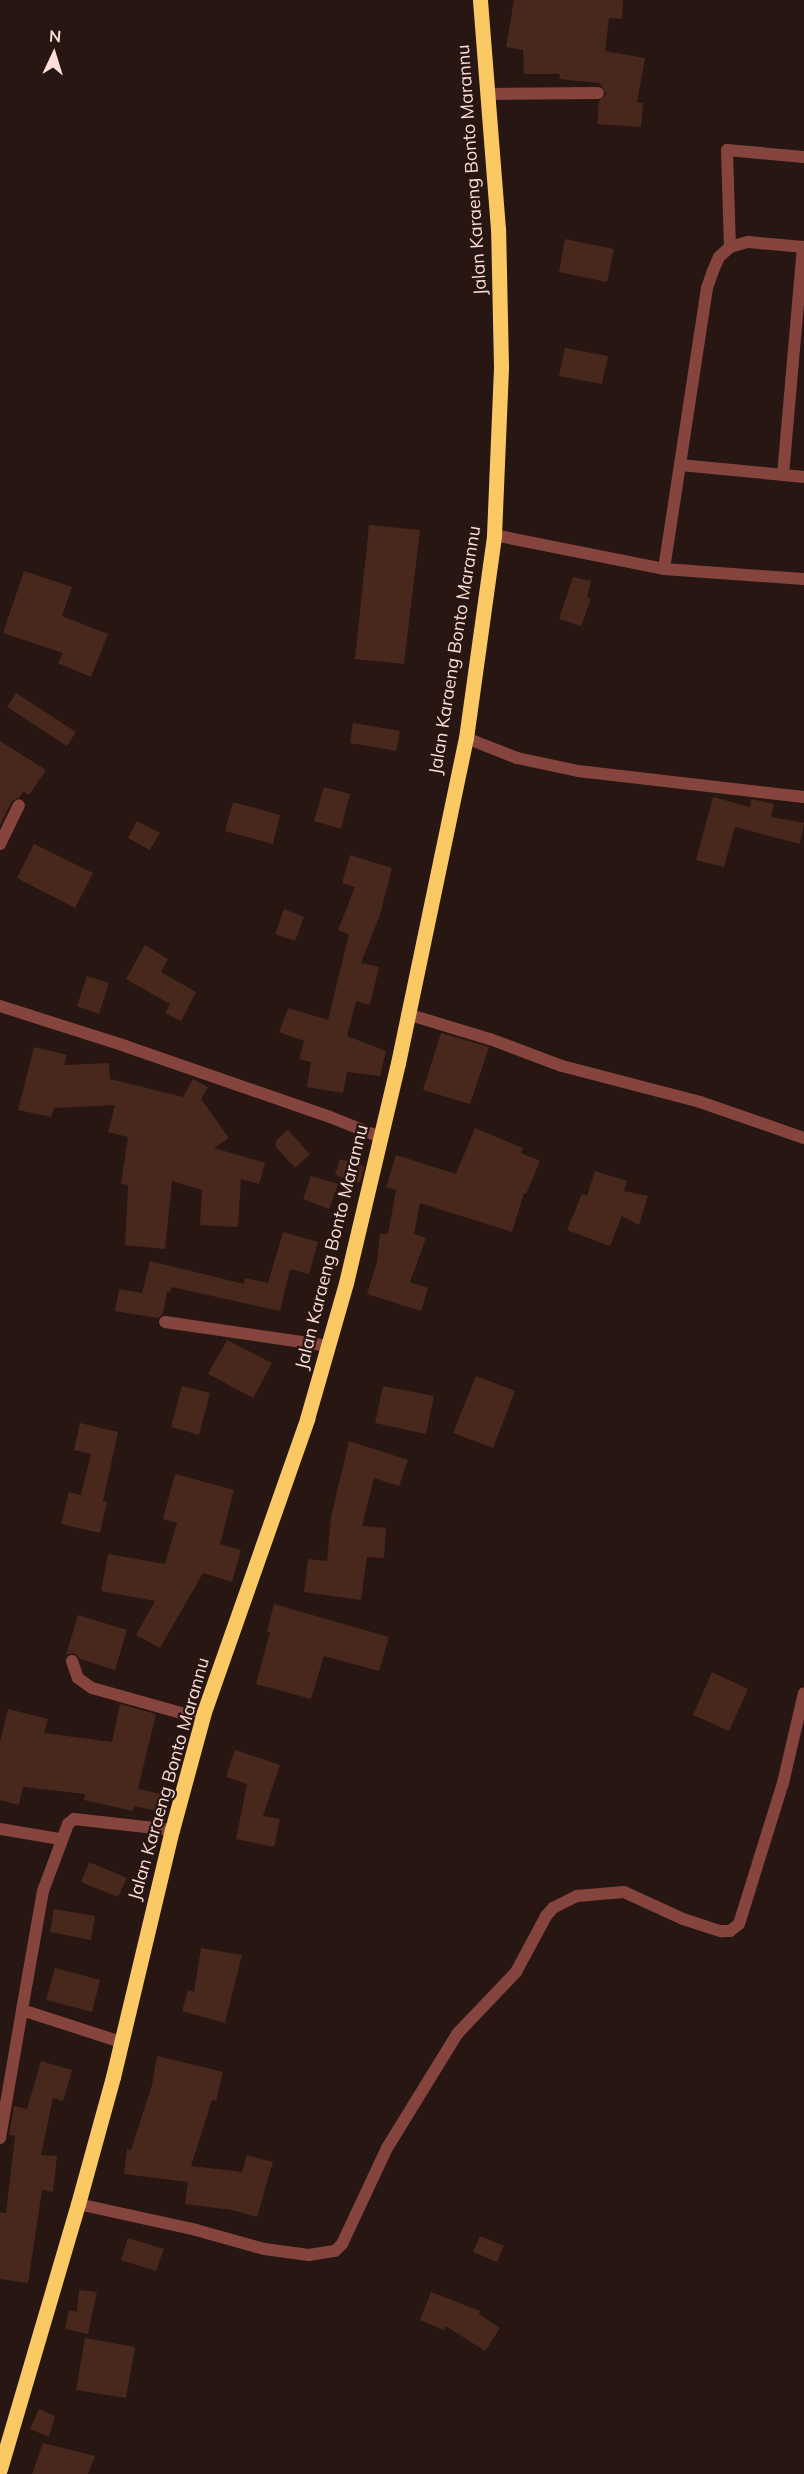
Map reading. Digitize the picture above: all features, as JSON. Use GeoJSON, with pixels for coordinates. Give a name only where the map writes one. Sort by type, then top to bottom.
{"type":"FeatureCollection","features":[{"type":"Feature","properties":{"kind":"main road","name":"Jalan Karaeng Bonto Marannu"},"geometry":{"type":"LineString","coordinates":[[0,2469],[78,2204],[121,2042],[172,1830],[203,1719],[307,1419],[363,1220],[466,738],[494,535],[501,297],[480,0]]}},
{"type":"Feature","properties":{"kind":"street"},"geometry":{"type":"LineString","coordinates":[[488,94],[598,93]]}},
{"type":"Feature","properties":{"kind":"street"},"geometry":{"type":"LineString","coordinates":[[730,247],[727,150],[804,157]]}},
{"type":"Feature","properties":{"kind":"street"},"geometry":{"type":"LineString","coordinates":[[664,569],[707,288],[719,257],[730,247],[748,242],[804,247],[783,475]]}},
{"type":"Feature","properties":{"kind":"street"},"geometry":{"type":"LineString","coordinates":[[680,465],[804,477]]}},
{"type":"Feature","properties":{"kind":"street"},"geometry":{"type":"LineString","coordinates":[[494,535],[664,569],[804,579]]}},
{"type":"Feature","properties":{"kind":"street"},"geometry":{"type":"LineString","coordinates":[[466,738],[517,758],[559,767],[804,797]]}},
{"type":"Feature","properties":{"kind":"street"},"geometry":{"type":"LineString","coordinates":[[0,844],[19,805]]}},
{"type":"Feature","properties":{"kind":"street"},"geometry":{"type":"LineString","coordinates":[[0,1006],[330,1117],[380,1137]]}},
{"type":"Feature","properties":{"kind":"street"},"geometry":{"type":"LineString","coordinates":[[407,1014],[490,1039],[562,1066],[700,1102],[804,1138]]}},
{"type":"Feature","properties":{"kind":"street"},"geometry":{"type":"LineString","coordinates":[[165,1322],[329,1346]]}},
{"type":"Feature","properties":{"kind":"street"},"geometry":{"type":"LineString","coordinates":[[72,1661],[78,1678],[92,1688],[203,1719]]}},
{"type":"Feature","properties":{"kind":"street"},"geometry":{"type":"LineString","coordinates":[[78,2204],[196,2230],[264,2249],[309,2255],[335,2251],[342,2244],[387,2148],[457,2034],[516,1972],[546,1916],[553,1908],[577,1896],[624,1892],[683,1919],[720,1932],[730,1931],[739,1924],[783,1783],[804,1693]]}},
{"type":"Feature","properties":{"kind":"street"},"geometry":{"type":"LineString","coordinates":[[0,2138],[43,1892],[60,1839],[74,1819],[172,1830]]}},
{"type":"Feature","properties":{"kind":"street"},"geometry":{"type":"LineString","coordinates":[[0,1829],[60,1839]]}},
{"type":"Feature","properties":{"kind":"street"},"geometry":{"type":"LineString","coordinates":[[22,2010],[121,2042]]}},
{"type":"Feature","properties":{"kind":"building"},"geometry":{"type":"Polygon","coordinates":[[[514,0],[623,0],[622,19],[609,18],[605,51],[645,58],[637,102],[643,103],[641,127],[597,124],[599,101],[606,94],[600,83],[559,79],[560,74],[524,74],[523,50],[506,47],[514,0]]]}},
{"type":"Feature","properties":{"kind":"building"},"geometry":{"type":"Polygon","coordinates":[[[565,239],[614,249],[607,282],[559,272],[565,239]]]}},
{"type":"Feature","properties":{"kind":"building"},"geometry":{"type":"Polygon","coordinates":[[[565,348],[608,356],[602,384],[559,376],[565,348]]]}},
{"type":"Feature","properties":{"kind":"building"},"geometry":{"type":"Polygon","coordinates":[[[369,525],[420,530],[404,664],[355,659],[369,525]]]}},
{"type":"Feature","properties":{"kind":"building"},"geometry":{"type":"Polygon","coordinates":[[[24,571],[72,587],[62,616],[108,634],[91,677],[58,663],[63,653],[3,633],[24,571]]]}},
{"type":"Feature","properties":{"kind":"building"},"geometry":{"type":"Polygon","coordinates":[[[573,577],[591,581],[587,597],[591,599],[581,626],[559,619],[573,577]]]}},
{"type":"Feature","properties":{"kind":"building"},"geometry":{"type":"Polygon","coordinates":[[[16,693],[76,732],[67,746],[7,707],[16,693]]]}},
{"type":"Feature","properties":{"kind":"building"},"geometry":{"type":"Polygon","coordinates":[[[353,723],[400,731],[396,751],[350,743],[353,723]]]}},
{"type":"Feature","properties":{"kind":"building"},"geometry":{"type":"Polygon","coordinates":[[[0,741],[46,770],[29,795],[23,791],[20,797],[12,801],[0,825],[0,741]]]}},
{"type":"Feature","properties":{"kind":"building"},"geometry":{"type":"Polygon","coordinates":[[[324,787],[350,794],[341,829],[314,821],[324,787]]]}},
{"type":"Feature","properties":{"kind":"building"},"geometry":{"type":"Polygon","coordinates":[[[713,797],[750,807],[751,799],[774,804],[771,817],[804,823],[800,844],[735,827],[724,867],[696,860],[713,797]]]}},
{"type":"Feature","properties":{"kind":"building"},"geometry":{"type":"Polygon","coordinates":[[[233,802],[280,815],[273,844],[225,831],[233,802]]]}},
{"type":"Feature","properties":{"kind":"building"},"geometry":{"type":"Polygon","coordinates":[[[137,821],[160,833],[150,850],[128,838],[137,821]]]}},
{"type":"Feature","properties":{"kind":"building"},"geometry":{"type":"Polygon","coordinates":[[[34,844],[93,873],[75,908],[17,878],[34,844]]]}},
{"type":"Feature","properties":{"kind":"building"},"geometry":{"type":"Polygon","coordinates":[[[350,855],[392,868],[380,915],[361,963],[379,967],[370,1005],[356,1001],[347,1036],[386,1051],[380,1076],[347,1072],[343,1093],[307,1087],[311,1062],[299,1059],[304,1041],[279,1032],[288,1008],[328,1020],[349,934],[338,930],[355,887],[342,883],[350,855]]]}},
{"type":"Feature","properties":{"kind":"building"},"geometry":{"type":"Polygon","coordinates":[[[284,909],[304,917],[295,941],[275,934],[284,909]]]}},
{"type":"Feature","properties":{"kind":"building"},"geometry":{"type":"Polygon","coordinates":[[[145,945],[168,959],[161,972],[196,992],[181,1021],[165,1013],[170,1004],[126,979],[145,945]]]}},
{"type":"Feature","properties":{"kind":"building"},"geometry":{"type":"Polygon","coordinates":[[[87,976],[109,983],[99,1014],[77,1006],[87,976]]]}},
{"type":"Feature","properties":{"kind":"building"},"geometry":{"type":"Polygon","coordinates":[[[441,1033],[489,1047],[470,1104],[423,1090],[441,1033]]]}},
{"type":"Feature","properties":{"kind":"building"},"geometry":{"type":"Polygon","coordinates":[[[34,1047],[67,1055],[64,1065],[109,1063],[110,1079],[183,1097],[193,1079],[208,1087],[201,1099],[229,1138],[214,1148],[265,1163],[259,1184],[241,1179],[238,1227],[200,1225],[202,1190],[172,1181],[165,1249],[125,1245],[128,1185],[121,1184],[128,1137],[108,1132],[115,1105],[54,1108],[51,1117],[18,1110],[34,1047]]]}},
{"type":"Feature","properties":{"kind":"building"},"geometry":{"type":"Polygon","coordinates":[[[475,1128],[523,1148],[521,1153],[540,1161],[526,1194],[524,1193],[512,1232],[420,1203],[414,1234],[426,1238],[410,1282],[428,1288],[421,1311],[367,1294],[377,1262],[380,1234],[388,1234],[396,1190],[386,1187],[396,1155],[456,1174],[475,1128]]]}},
{"type":"Feature","properties":{"kind":"building"},"geometry":{"type":"Polygon","coordinates":[[[288,1130],[310,1154],[295,1168],[276,1147],[276,1141],[288,1130]]]}},
{"type":"Feature","properties":{"kind":"building"},"geometry":{"type":"Polygon","coordinates":[[[340,1159],[364,1166],[360,1183],[335,1175],[340,1159]]]}},
{"type":"Feature","properties":{"kind":"building"},"geometry":{"type":"Polygon","coordinates":[[[595,1171],[627,1181],[624,1191],[648,1196],[639,1225],[622,1216],[610,1246],[567,1230],[582,1194],[587,1196],[595,1171]]]}},
{"type":"Feature","properties":{"kind":"building"},"geometry":{"type":"Polygon","coordinates":[[[311,1176],[338,1184],[329,1209],[303,1199],[311,1176]]]}},
{"type":"Feature","properties":{"kind":"building"},"geometry":{"type":"Polygon","coordinates":[[[283,1232],[318,1242],[309,1274],[290,1269],[280,1311],[172,1287],[170,1292],[167,1292],[163,1314],[158,1318],[115,1311],[119,1289],[142,1293],[150,1261],[244,1284],[245,1278],[268,1283],[283,1232]]]}},
{"type":"Feature","properties":{"kind":"building"},"geometry":{"type":"Polygon","coordinates":[[[227,1340],[272,1363],[253,1398],[208,1374],[227,1340]]]}},
{"type":"Feature","properties":{"kind":"building"},"geometry":{"type":"Polygon","coordinates":[[[476,1376],[515,1391],[493,1448],[453,1433],[476,1376]]]}},
{"type":"Feature","properties":{"kind":"building"},"geometry":{"type":"Polygon","coordinates":[[[182,1386],[210,1393],[199,1435],[171,1427],[182,1386]]]}},
{"type":"Feature","properties":{"kind":"building"},"geometry":{"type":"Polygon","coordinates":[[[383,1386],[434,1396],[426,1434],[375,1423],[383,1386]]]}},
{"type":"Feature","properties":{"kind":"building"},"geometry":{"type":"Polygon","coordinates":[[[80,1423],[118,1432],[103,1501],[107,1502],[100,1533],[61,1524],[69,1492],[81,1495],[91,1454],[74,1450],[80,1423]]]}},
{"type":"Feature","properties":{"kind":"building"},"geometry":{"type":"Polygon","coordinates":[[[349,1441],[408,1460],[399,1486],[374,1478],[362,1526],[386,1528],[384,1558],[367,1557],[361,1600],[304,1592],[308,1559],[327,1561],[331,1517],[349,1441]]]}},
{"type":"Feature","properties":{"kind":"building"},"geometry":{"type":"Polygon","coordinates":[[[175,1474],[234,1490],[220,1544],[241,1550],[232,1582],[203,1573],[160,1648],[136,1635],[155,1601],[101,1591],[108,1554],[165,1564],[177,1523],[163,1519],[175,1474]]]}},
{"type":"Feature","properties":{"kind":"building"},"geometry":{"type":"Polygon","coordinates":[[[274,1604],[389,1637],[379,1671],[324,1656],[311,1699],[256,1684],[270,1632],[267,1631],[274,1604]]]}},
{"type":"Feature","properties":{"kind":"building"},"geometry":{"type":"Polygon","coordinates":[[[78,1615],[127,1630],[115,1670],[80,1659],[74,1653],[66,1655],[78,1615]]]}},
{"type":"Feature","properties":{"kind":"building"},"geometry":{"type":"Polygon","coordinates":[[[712,1672],[748,1689],[729,1731],[693,1715],[712,1672]]]}},
{"type":"Feature","properties":{"kind":"building"},"geometry":{"type":"Polygon","coordinates":[[[120,1704],[156,1714],[138,1789],[166,1795],[162,1812],[134,1806],[133,1811],[84,1800],[85,1794],[23,1787],[19,1805],[0,1800],[0,1742],[8,1709],[48,1719],[44,1733],[112,1742],[120,1704]]]}},
{"type":"Feature","properties":{"kind":"building"},"geometry":{"type":"Polygon","coordinates":[[[235,1750],[280,1765],[263,1816],[280,1819],[274,1847],[236,1839],[247,1784],[226,1777],[235,1750]]]}},
{"type":"Feature","properties":{"kind":"building"},"geometry":{"type":"Polygon","coordinates":[[[89,1862],[127,1878],[118,1897],[81,1882],[89,1862]]]}},
{"type":"Feature","properties":{"kind":"building"},"geometry":{"type":"Polygon","coordinates":[[[54,1909],[95,1916],[91,1940],[50,1932],[54,1909]]]}},
{"type":"Feature","properties":{"kind":"building"},"geometry":{"type":"Polygon","coordinates":[[[201,1948],[242,1955],[225,2023],[182,2011],[188,1990],[194,1992],[201,1948]]]}},
{"type":"Feature","properties":{"kind":"building"},"geometry":{"type":"Polygon","coordinates":[[[55,1968],[100,1980],[92,2012],[46,2000],[55,1968]]]}},
{"type":"Feature","properties":{"kind":"building"},"geometry":{"type":"Polygon","coordinates":[[[157,2056],[223,2072],[216,2101],[212,2100],[191,2166],[242,2172],[247,2155],[273,2162],[257,2217],[232,2210],[185,2204],[188,2182],[124,2174],[127,2149],[131,2150],[152,2085],[157,2056]]]}},
{"type":"Feature","properties":{"kind":"building"},"geometry":{"type":"Polygon","coordinates":[[[41,2061],[72,2070],[63,2101],[53,2098],[41,2155],[57,2156],[53,2192],[42,2190],[28,2283],[0,2279],[0,2212],[6,2213],[15,2136],[9,2135],[14,2106],[27,2109],[41,2061]]]}},
{"type":"Feature","properties":{"kind":"building"},"geometry":{"type":"Polygon","coordinates":[[[480,2236],[504,2246],[497,2262],[473,2252],[480,2236]]]}},
{"type":"Feature","properties":{"kind":"building"},"geometry":{"type":"Polygon","coordinates":[[[128,2238],[164,2249],[156,2271],[121,2260],[128,2238]]]}},
{"type":"Feature","properties":{"kind":"building"},"geometry":{"type":"Polygon","coordinates":[[[79,2290],[97,2292],[88,2334],[65,2329],[69,2310],[77,2312],[79,2290]]]}},
{"type":"Feature","properties":{"kind":"building"},"geometry":{"type":"Polygon","coordinates":[[[431,2292],[480,2311],[479,2314],[500,2328],[485,2351],[446,2326],[444,2330],[420,2320],[431,2292]]]}},
{"type":"Feature","properties":{"kind":"building"},"geometry":{"type":"Polygon","coordinates":[[[85,2338],[135,2347],[126,2398],[76,2390],[85,2338]]]}},
{"type":"Feature","properties":{"kind":"building"},"geometry":{"type":"Polygon","coordinates":[[[39,2409],[55,2416],[49,2437],[30,2429],[39,2409]]]}},
{"type":"Feature","properties":{"kind":"building"},"geometry":{"type":"Polygon","coordinates":[[[43,2443],[95,2456],[88,2474],[32,2474],[43,2443]]]}}]}
